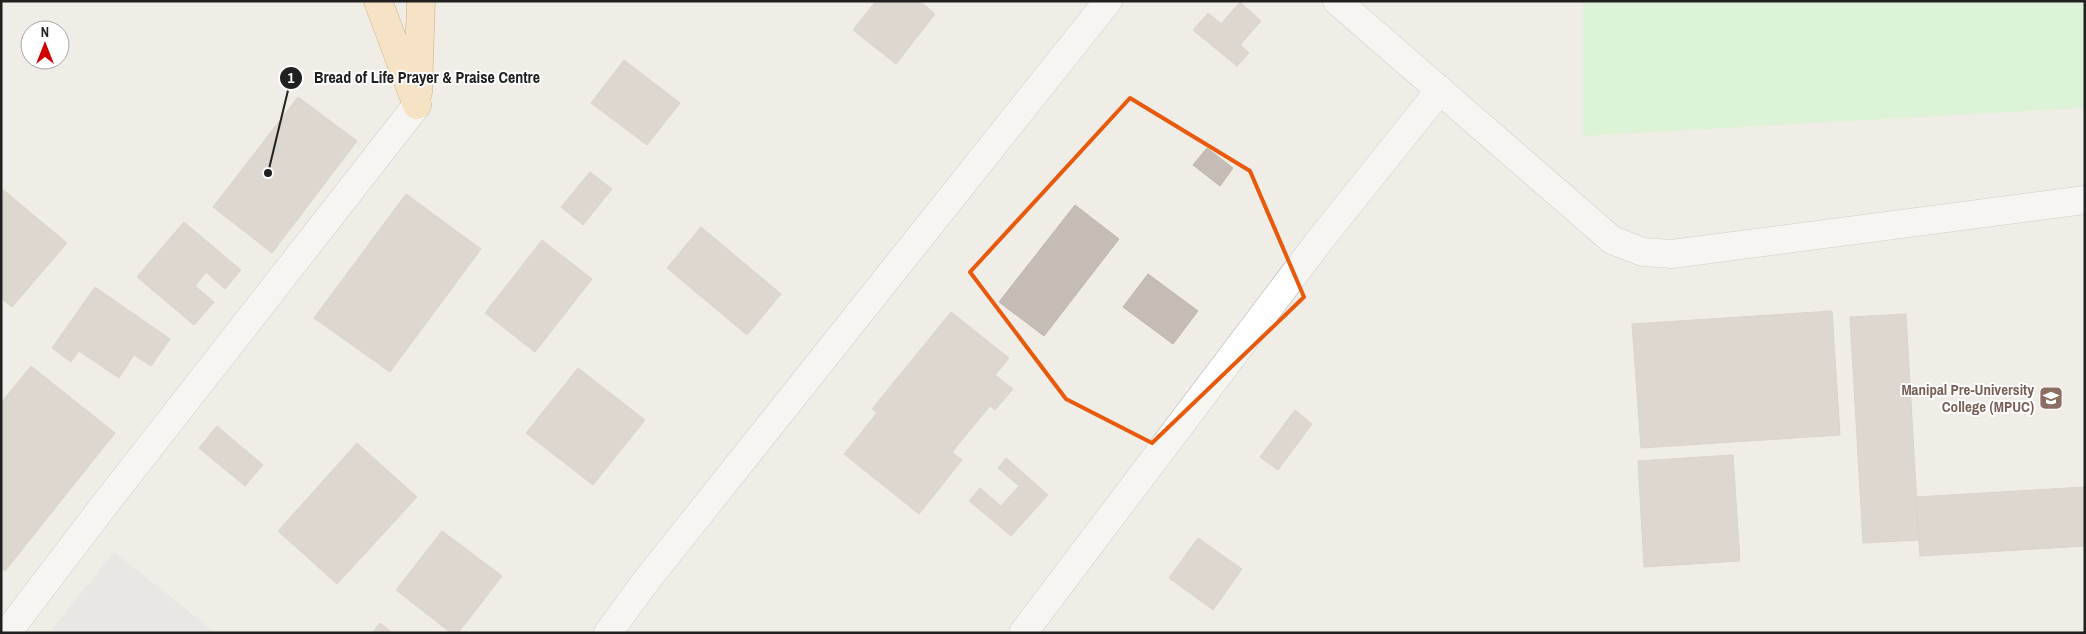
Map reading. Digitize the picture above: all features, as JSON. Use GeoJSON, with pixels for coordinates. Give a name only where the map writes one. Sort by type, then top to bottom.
{"type":"FeatureCollection","features":[{"type":"Feature","properties":{"kind":"main road"},"geometry":{"type":"LineString","coordinates":[[378,1],[417,105]]}},
{"type":"Feature","properties":{"kind":"main road"},"geometry":{"type":"LineString","coordinates":[[417,105],[421,1]]}},
{"type":"Feature","properties":{"kind":"street"},"geometry":{"type":"LineString","coordinates":[[608,633],[653,573],[1108,1]]}},
{"type":"Feature","properties":{"kind":"street"},"geometry":{"type":"LineString","coordinates":[[1337,1],[1612,240],[1643,252],[1672,254],[2085,200]]}},
{"type":"Feature","properties":{"kind":"street"},"geometry":{"type":"LineString","coordinates":[[1023,633],[1320,240],[1440,90]]}},
{"type":"Feature","properties":{"kind":"street"},"geometry":{"type":"LineString","coordinates":[[12,625],[417,105]]}},
{"type":"Feature","properties":{"kind":"highlighted area"},"geometry":{"type":"Polygon","coordinates":[[[1130,98],[1250,171],[1304,297],[1152,443],[1066,399],[970,272],[1130,98]]]}},
{"type":"Feature","properties":{"kind":"green space"},"geometry":{"type":"Polygon","coordinates":[[[1583,1],[2085,1],[2085,108],[1583,136],[1583,1]]]}},
{"type":"Feature","properties":{"kind":"shaded area"},"geometry":{"type":"Polygon","coordinates":[[[114,552],[216,633],[56,633],[52,629],[114,552]]]}},
{"type":"Feature","properties":{"kind":"building"},"geometry":{"type":"Polygon","coordinates":[[[876,1],[920,1],[935,14],[896,64],[853,30],[876,1]]]}},
{"type":"Feature","properties":{"kind":"building"},"geometry":{"type":"Polygon","coordinates":[[[1240,2],[1261,21],[1240,45],[1249,53],[1237,66],[1193,30],[1208,13],[1221,24],[1240,2]]]}},
{"type":"Feature","properties":{"kind":"building"},"geometry":{"type":"Polygon","coordinates":[[[624,60],[680,103],[647,145],[591,103],[624,60]]]}},
{"type":"Feature","properties":{"kind":"building"},"geometry":{"type":"Polygon","coordinates":[[[298,97],[357,141],[272,253],[213,207],[298,97]]]}},
{"type":"Feature","properties":{"kind":"building"},"geometry":{"type":"Polygon","coordinates":[[[1207,148],[1233,168],[1220,186],[1193,165],[1207,148]]]}},
{"type":"Feature","properties":{"kind":"building"},"geometry":{"type":"Polygon","coordinates":[[[590,172],[612,189],[583,225],[561,207],[590,172]]]}},
{"type":"Feature","properties":{"kind":"building"},"geometry":{"type":"Polygon","coordinates":[[[1,188],[67,243],[12,307],[1,298],[1,188]]]}},
{"type":"Feature","properties":{"kind":"building"},"geometry":{"type":"Polygon","coordinates":[[[406,194],[481,249],[390,372],[314,318],[406,194]]]}},
{"type":"Feature","properties":{"kind":"building"},"geometry":{"type":"Polygon","coordinates":[[[1075,205],[1119,239],[1044,336],[999,302],[1075,205]]]}},
{"type":"Feature","properties":{"kind":"building"},"geometry":{"type":"Polygon","coordinates":[[[184,222],[241,270],[225,289],[206,272],[195,286],[214,302],[194,325],[137,277],[184,222]]]}},
{"type":"Feature","properties":{"kind":"building"},"geometry":{"type":"Polygon","coordinates":[[[701,227],[781,294],[747,335],[667,268],[701,227]]]}},
{"type":"Feature","properties":{"kind":"building"},"geometry":{"type":"Polygon","coordinates":[[[542,240],[592,279],[535,352],[485,313],[542,240]]]}},
{"type":"Feature","properties":{"kind":"building"},"geometry":{"type":"Polygon","coordinates":[[[1148,274],[1198,311],[1173,344],[1123,307],[1148,274]]]}},
{"type":"Feature","properties":{"kind":"building"},"geometry":{"type":"Polygon","coordinates":[[[95,287],[170,339],[151,366],[134,355],[119,378],[79,351],[71,362],[52,348],[95,287]]]}},
{"type":"Feature","properties":{"kind":"building"},"geometry":{"type":"Polygon","coordinates":[[[1832,311],[1840,435],[1641,448],[1632,324],[1832,311]]]}},
{"type":"Feature","properties":{"kind":"building"},"geometry":{"type":"Polygon","coordinates":[[[951,312],[1009,358],[995,375],[1013,389],[995,410],[990,406],[952,452],[962,460],[919,514],[844,454],[877,413],[872,409],[951,312]]]}},
{"type":"Feature","properties":{"kind":"building"},"geometry":{"type":"Polygon","coordinates":[[[1906,314],[1919,540],[1863,543],[1850,317],[1906,314]]]}},
{"type":"Feature","properties":{"kind":"building"},"geometry":{"type":"Polygon","coordinates":[[[31,366],[115,433],[5,571],[1,568],[1,403],[31,366]]]}},
{"type":"Feature","properties":{"kind":"building"},"geometry":{"type":"Polygon","coordinates":[[[578,368],[645,420],[593,485],[526,433],[578,368]]]}},
{"type":"Feature","properties":{"kind":"building"},"geometry":{"type":"Polygon","coordinates":[[[1295,410],[1312,424],[1278,470],[1260,457],[1295,410]]]}},
{"type":"Feature","properties":{"kind":"building"},"geometry":{"type":"Polygon","coordinates":[[[217,426],[263,465],[245,486],[199,448],[217,426]]]}},
{"type":"Feature","properties":{"kind":"building"},"geometry":{"type":"Polygon","coordinates":[[[357,443],[417,497],[337,584],[278,531],[357,443]]]}},
{"type":"Feature","properties":{"kind":"building"},"geometry":{"type":"Polygon","coordinates":[[[1733,455],[1740,561],[1644,567],[1638,461],[1733,455]]]}},
{"type":"Feature","properties":{"kind":"building"},"geometry":{"type":"Polygon","coordinates":[[[1006,458],[1048,495],[1011,536],[969,501],[980,488],[1001,506],[1019,486],[998,468],[1006,458]]]}},
{"type":"Feature","properties":{"kind":"building"},"geometry":{"type":"Polygon","coordinates":[[[2085,487],[2085,546],[1920,556],[1916,497],[2085,487]]]}},
{"type":"Feature","properties":{"kind":"building"},"geometry":{"type":"Polygon","coordinates":[[[442,531],[502,576],[458,633],[451,633],[396,590],[442,531]]]}},
{"type":"Feature","properties":{"kind":"building"},"geometry":{"type":"Polygon","coordinates":[[[1198,538],[1242,569],[1213,610],[1169,578],[1198,538]]]}},
{"type":"Feature","properties":{"kind":"building"},"geometry":{"type":"Polygon","coordinates":[[[380,623],[393,633],[372,633],[380,623]]]}},
{"type":"Feature","properties":{"kind":"place","name":"Bread of Life Prayer & Praise Centre"},"geometry":{"type":"Point","coordinates":[268,173]}},
{"type":"Feature","properties":{"kind":"place","name":"Manipal Pre-University College (MPUC)"},"geometry":{"type":"Point","coordinates":[2051,398]}}]}
